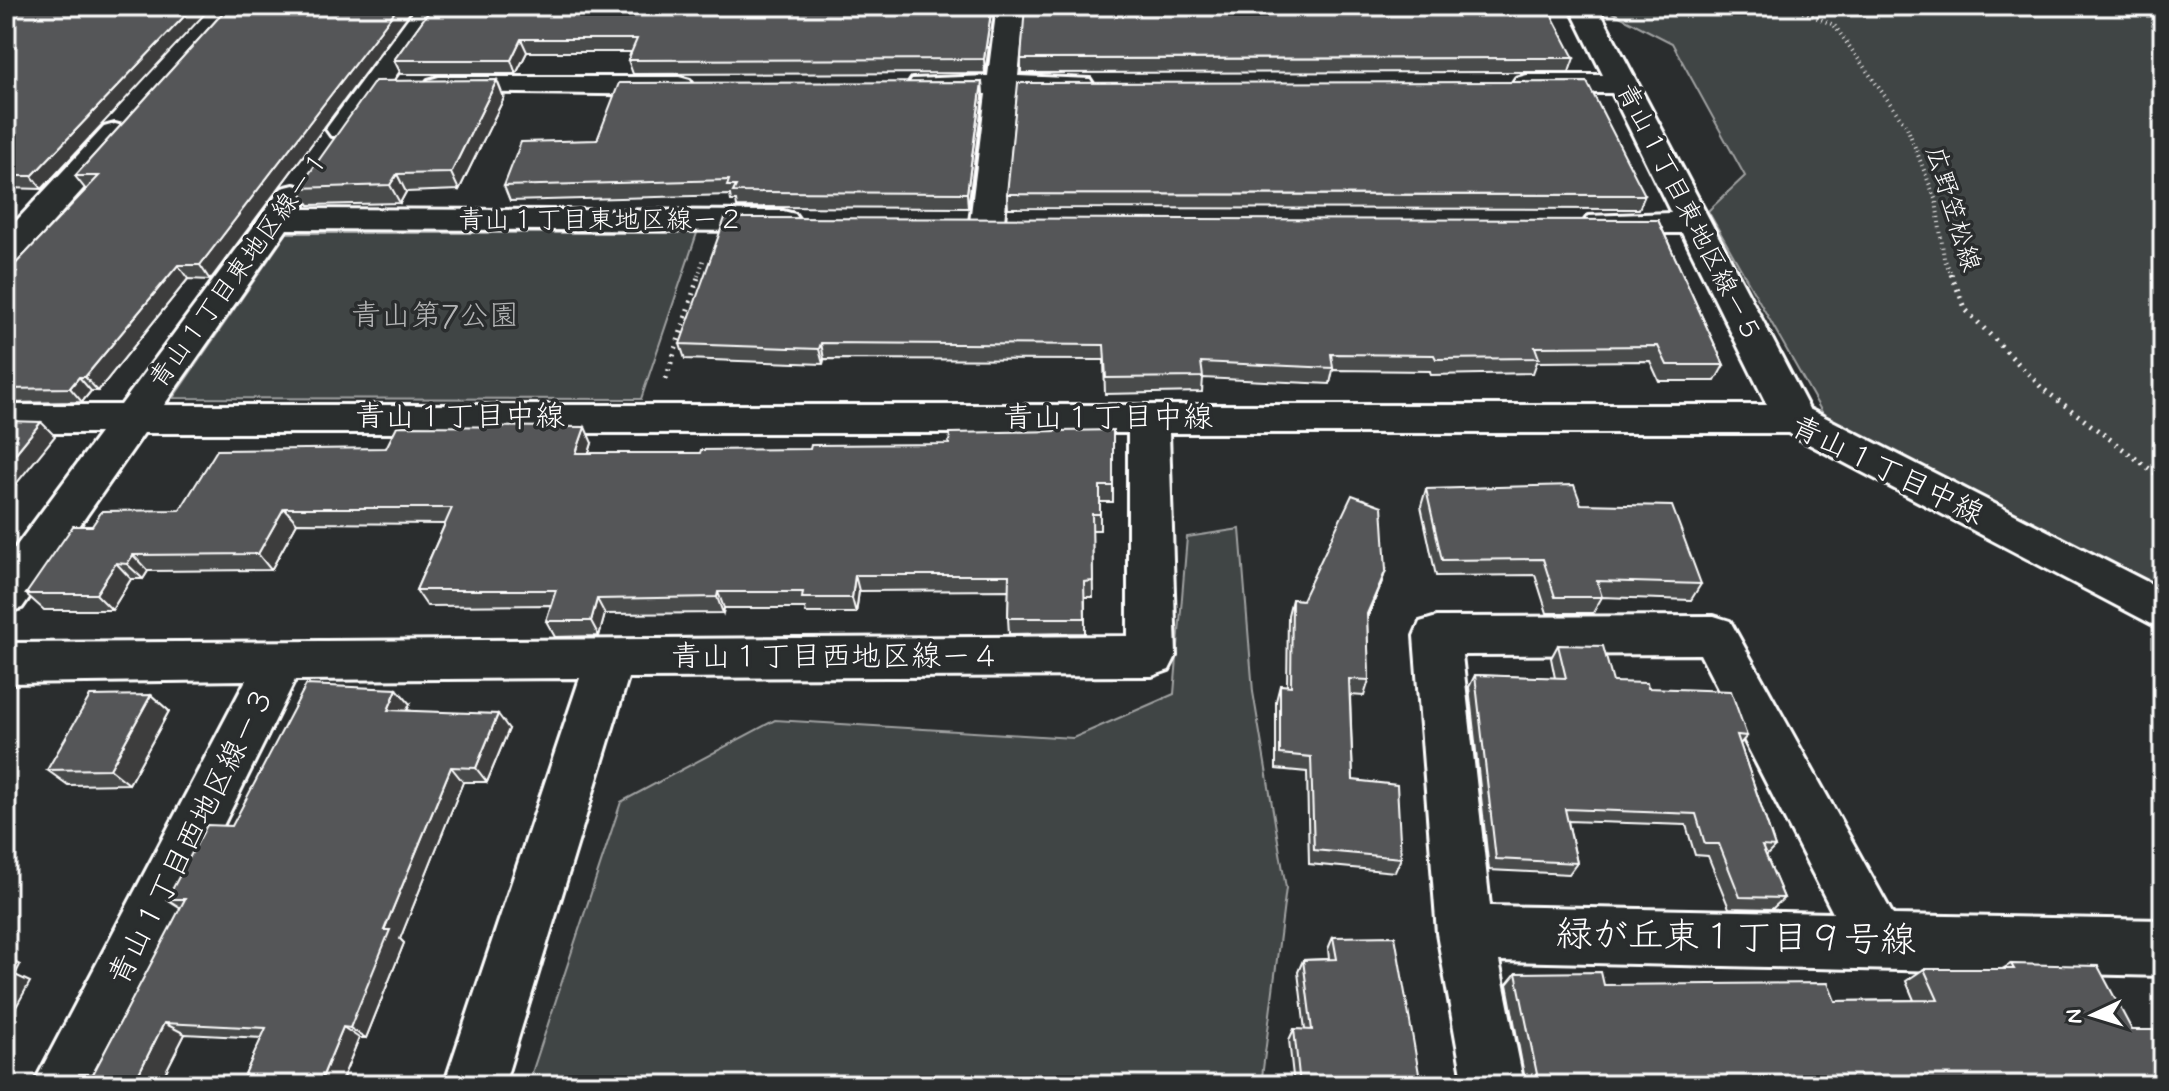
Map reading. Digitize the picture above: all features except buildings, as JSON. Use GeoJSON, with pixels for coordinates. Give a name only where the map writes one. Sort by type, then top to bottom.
{"type":"FeatureCollection","features":[{"type":"Feature","properties":{"kind":"street","name":"青山１丁目東地区線ー１"},"geometry":{"type":"LineString","coordinates":[[6,595],[431,6]]}},
{"type":"Feature","properties":{"kind":"street"},"geometry":{"type":"LineString","coordinates":[[987,222],[1011,6]]}},
{"type":"Feature","properties":{"kind":"street","name":"青山１丁目東地区線ー５"},"geometry":{"type":"LineString","coordinates":[[1583,6],[1794,419]]}},
{"type":"Feature","properties":{"kind":"street"},"geometry":{"type":"LineString","coordinates":[[1496,84],[1623,84]]}},
{"type":"Feature","properties":{"kind":"street"},"geometry":{"type":"LineString","coordinates":[[892,85],[1113,85]]}},
{"type":"Feature","properties":{"kind":"street"},"geometry":{"type":"LineString","coordinates":[[373,86],[703,86]]}},
{"type":"Feature","properties":{"kind":"street"},"geometry":{"type":"LineString","coordinates":[[6,253],[134,112]]}},
{"type":"Feature","properties":{"kind":"street","name":"青山１丁目東地区線ー２"},"geometry":{"type":"LineString","coordinates":[[277,219],[811,221]]}},
{"type":"Feature","properties":{"kind":"street"},"geometry":{"type":"LineString","coordinates":[[1568,223],[1694,223]]}},
{"type":"Feature","properties":{"kind":"street","name":"青山１丁目西地区線ー４"},"geometry":{"type":"LineString","coordinates":[[281,660],[1152,656],[1148,418]]}},
{"type":"Feature","properties":{"kind":"street","name":"青山１丁目中線"},"geometry":{"type":"LineString","coordinates":[[6,419],[1794,419],[2163,611]]}},
{"type":"Feature","properties":{"kind":"street"},"geometry":{"type":"LineString","coordinates":[[1494,1085],[1465,933],[1437,636],[1714,635],[1878,943]]}},
{"type":"Feature","properties":{"kind":"street"},"geometry":{"type":"LineString","coordinates":[[474,1085],[610,658]]}},
{"type":"Feature","properties":{"kind":"street","name":"青山１丁目西地区線ー３"},"geometry":{"type":"LineString","coordinates":[[6,663],[281,660],[63,1085]]}},
{"type":"Feature","properties":{"kind":"street","name":"緑が丘東１丁目９号線"},"geometry":{"type":"LineString","coordinates":[[1465,933],[2163,948]]}},
{"type":"Feature","properties":{"kind":"path","name":"広野笠松線"},"geometry":{"type":"LineString","coordinates":[[1789,6],[1834,25],[1907,127],[1936,201],[1944,258],[1966,310],[2043,389],[2163,479]]}},
{"type":"Feature","properties":{"kind":"path"},"geometry":{"type":"LineString","coordinates":[[654,418],[715,221]]}},
{"type":"Feature","properties":{"kind":"green space"},"geometry":{"type":"Polygon","coordinates":[[[1600,6],[2163,6],[2163,598],[1835,435],[1708,211],[1745,176],[1672,43],[1600,6]]]}},
{"type":"Feature","properties":{"kind":"green space","name":"青山第7公園"},"geometry":{"type":"Polygon","coordinates":[[[287,233],[697,233],[641,399],[173,398],[287,233]]]}},
{"type":"Feature","properties":{"kind":"green space"},"geometry":{"type":"Polygon","coordinates":[[[1240,529],[1253,692],[1286,888],[1261,1085],[528,1085],[621,802],[775,720],[1073,738],[1174,694],[1187,537],[1240,529]]]}}]}
